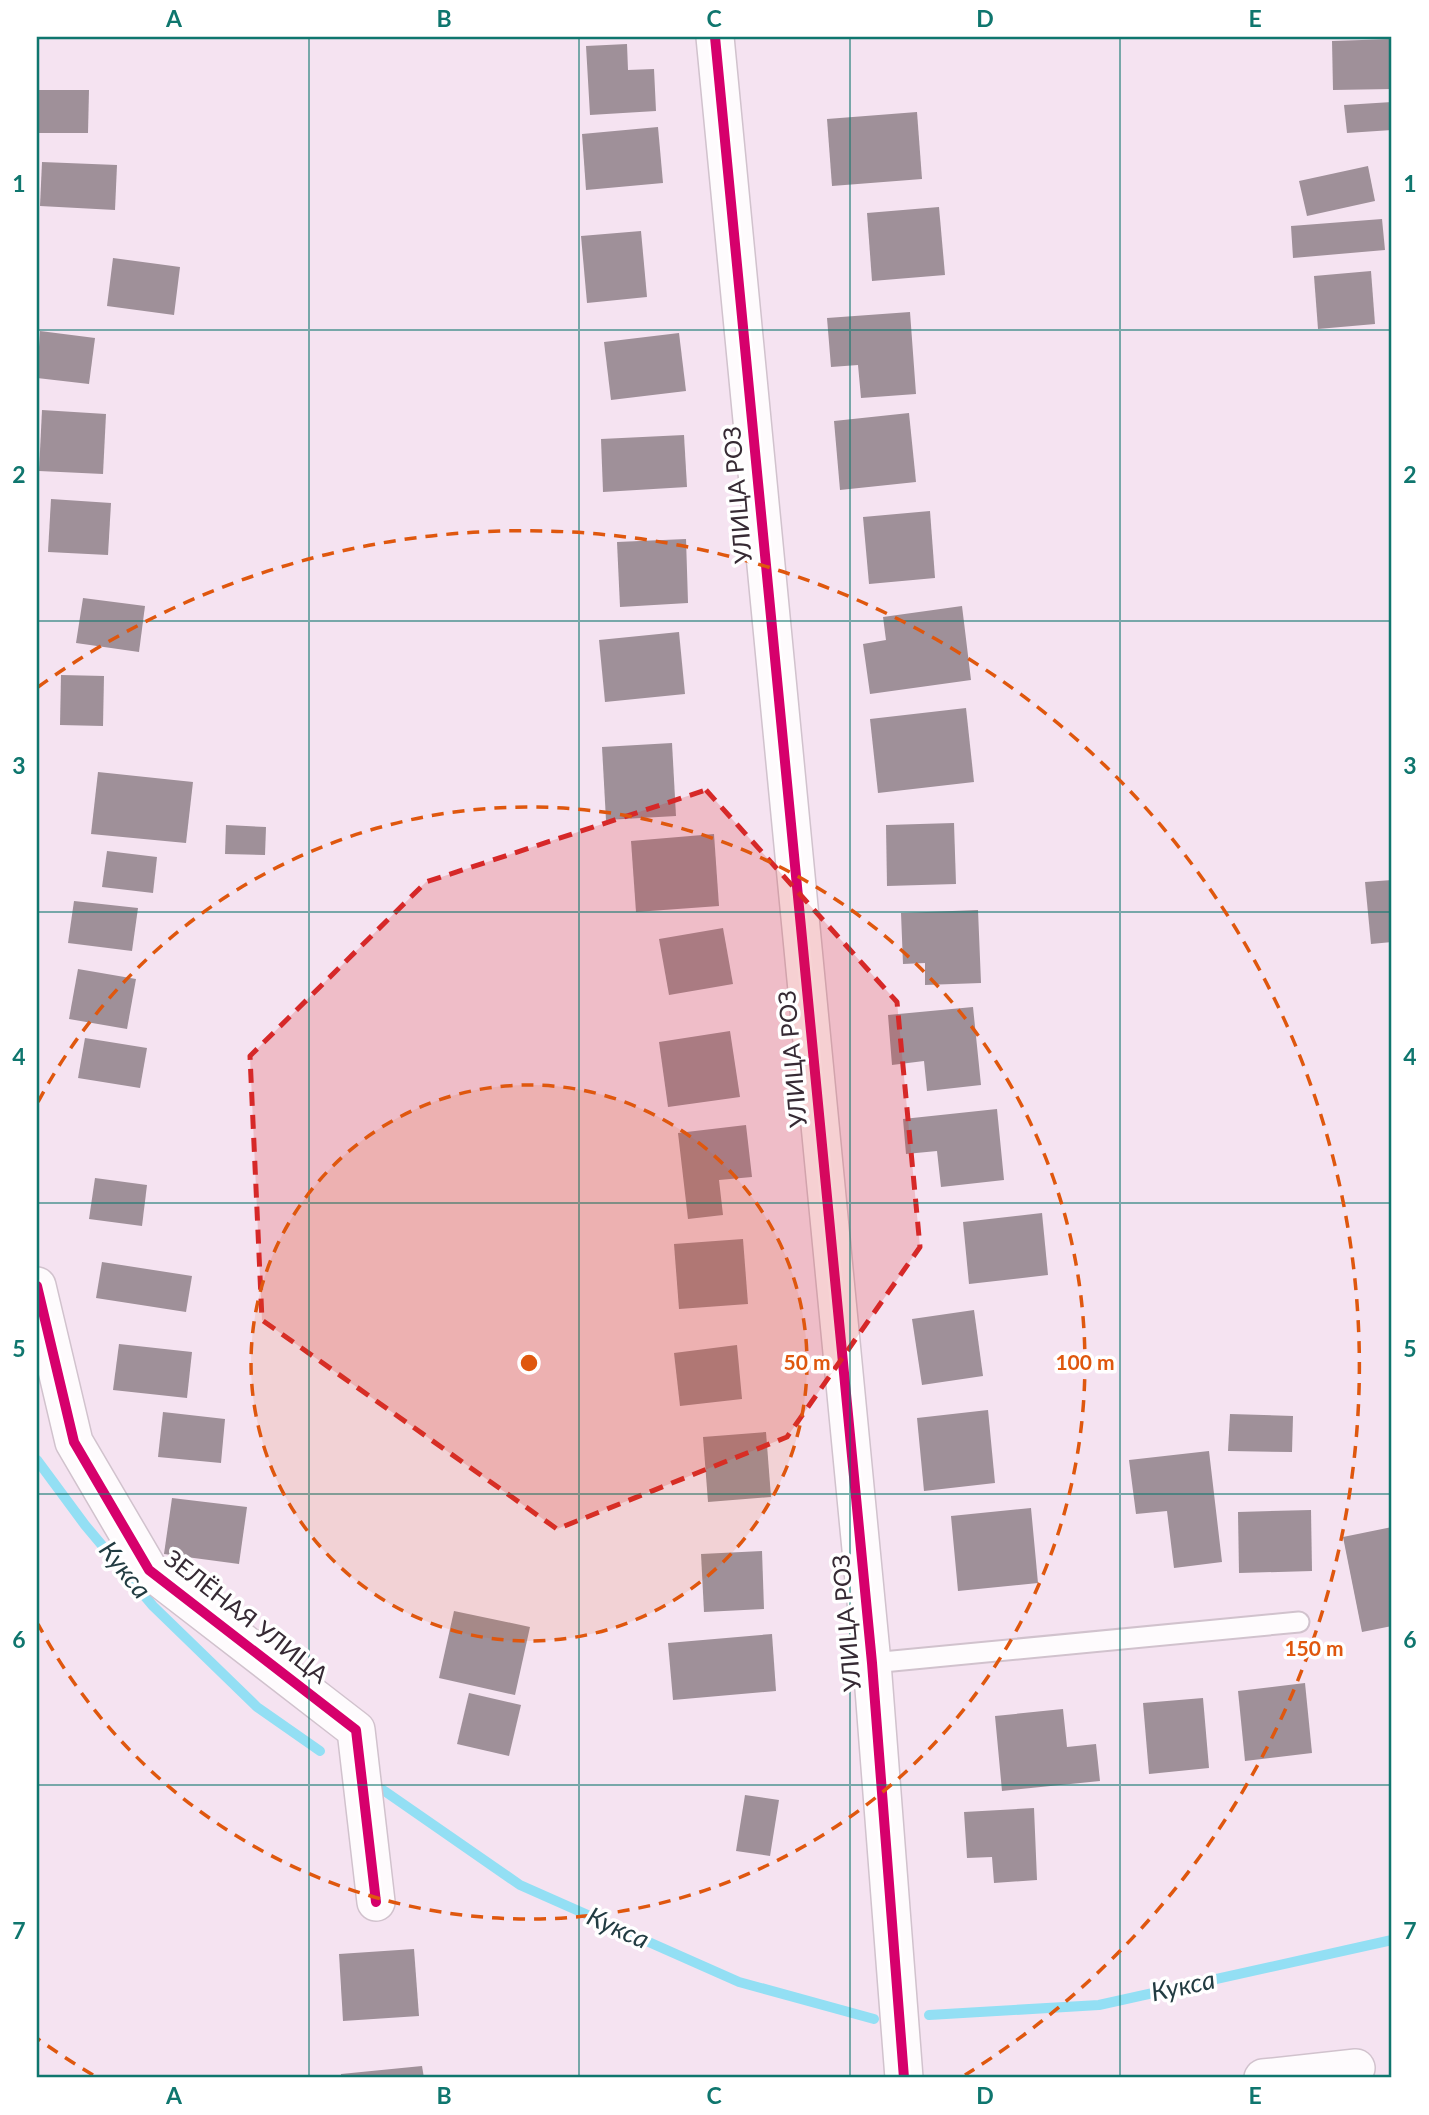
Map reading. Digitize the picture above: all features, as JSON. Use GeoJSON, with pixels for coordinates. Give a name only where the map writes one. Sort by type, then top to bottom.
{"type":"FeatureCollection","features":[{"type":"Feature","properties":{"kind":"street","name":"УЛИЦА РОЗ"},"geometry":{"type":"LineString","coordinates":[[715,37],[872,1662],[904,2078]]}},
{"type":"Feature","properties":{"kind":"street","name":"ЗЕЛЁНАЯ УЛИЦА"},"geometry":{"type":"LineString","coordinates":[[37,1286],[74,1442],[149,1570],[356,1730],[376,1902]]}},
{"type":"Feature","properties":{"kind":"street"},"geometry":{"type":"LineString","coordinates":[[1263,2078],[1356,2068]]}},
{"type":"Feature","properties":{"kind":"lane"},"geometry":{"type":"LineString","coordinates":[[872,1662],[1299,1622]]}},
{"type":"Feature","properties":{"kind":"highlighted area"},"geometry":{"type":"Polygon","coordinates":[[[706,790],[897,1002],[920,1247],[787,1437],[557,1529],[262,1320],[250,1056],[426,882],[706,790]]]}},
{"type":"Feature","properties":{"kind":"building"},"geometry":{"type":"Polygon","coordinates":[[[1392,39],[1392,89],[1333,90],[1332,41],[1392,39]]]}},
{"type":"Feature","properties":{"kind":"building"},"geometry":{"type":"Polygon","coordinates":[[[627,44],[628,70],[654,69],[656,111],[590,115],[586,46],[627,44]]]}},
{"type":"Feature","properties":{"kind":"building"},"geometry":{"type":"Polygon","coordinates":[[[38,90],[89,90],[88,133],[38,133],[38,90]]]}},
{"type":"Feature","properties":{"kind":"building"},"geometry":{"type":"Polygon","coordinates":[[[1392,102],[1392,130],[1347,133],[1344,105],[1392,102]]]}},
{"type":"Feature","properties":{"kind":"building"},"geometry":{"type":"Polygon","coordinates":[[[917,112],[922,179],[832,186],[827,119],[917,112]]]}},
{"type":"Feature","properties":{"kind":"building"},"geometry":{"type":"Polygon","coordinates":[[[658,127],[663,183],[586,190],[582,134],[658,127]]]}},
{"type":"Feature","properties":{"kind":"building"},"geometry":{"type":"Polygon","coordinates":[[[42,162],[117,165],[115,210],[40,206],[42,162]]]}},
{"type":"Feature","properties":{"kind":"building"},"geometry":{"type":"Polygon","coordinates":[[[1368,166],[1375,201],[1307,216],[1299,181],[1368,166]]]}},
{"type":"Feature","properties":{"kind":"building"},"geometry":{"type":"Polygon","coordinates":[[[939,207],[945,275],[872,281],[867,213],[939,207]]]}},
{"type":"Feature","properties":{"kind":"building"},"geometry":{"type":"Polygon","coordinates":[[[1382,219],[1385,250],[1293,258],[1291,226],[1382,219]]]}},
{"type":"Feature","properties":{"kind":"building"},"geometry":{"type":"Polygon","coordinates":[[[641,231],[647,297],[587,303],[581,236],[641,231]]]}},
{"type":"Feature","properties":{"kind":"building"},"geometry":{"type":"Polygon","coordinates":[[[113,258],[180,267],[174,315],[107,306],[113,258]]]}},
{"type":"Feature","properties":{"kind":"building"},"geometry":{"type":"Polygon","coordinates":[[[1371,271],[1375,324],[1318,329],[1314,276],[1371,271]]]}},
{"type":"Feature","properties":{"kind":"building"},"geometry":{"type":"Polygon","coordinates":[[[910,312],[916,394],[861,398],[858,365],[831,367],[827,318],[910,312]]]}},
{"type":"Feature","properties":{"kind":"building"},"geometry":{"type":"Polygon","coordinates":[[[40,331],[95,338],[89,384],[37,378],[40,331]]]}},
{"type":"Feature","properties":{"kind":"building"},"geometry":{"type":"Polygon","coordinates":[[[679,333],[686,391],[611,400],[604,342],[679,333]]]}},
{"type":"Feature","properties":{"kind":"building"},"geometry":{"type":"Polygon","coordinates":[[[42,410],[106,414],[103,474],[39,471],[42,410]]]}},
{"type":"Feature","properties":{"kind":"building"},"geometry":{"type":"Polygon","coordinates":[[[909,413],[916,482],[840,490],[834,421],[909,413]]]}},
{"type":"Feature","properties":{"kind":"building"},"geometry":{"type":"Polygon","coordinates":[[[684,435],[687,487],[603,492],[601,439],[684,435]]]}},
{"type":"Feature","properties":{"kind":"building"},"geometry":{"type":"Polygon","coordinates":[[[51,499],[111,503],[108,555],[48,552],[51,499]]]}},
{"type":"Feature","properties":{"kind":"building"},"geometry":{"type":"Polygon","coordinates":[[[930,511],[935,578],[869,584],[863,517],[930,511]]]}},
{"type":"Feature","properties":{"kind":"building"},"geometry":{"type":"Polygon","coordinates":[[[686,539],[688,603],[620,607],[617,542],[686,539]]]}},
{"type":"Feature","properties":{"kind":"building"},"geometry":{"type":"Polygon","coordinates":[[[83,598],[145,606],[139,652],[76,643],[83,598]]]}},
{"type":"Feature","properties":{"kind":"building"},"geometry":{"type":"Polygon","coordinates":[[[962,606],[971,680],[870,694],[863,644],[886,640],[883,617],[962,606]]]}},
{"type":"Feature","properties":{"kind":"building"},"geometry":{"type":"Polygon","coordinates":[[[679,632],[685,694],[605,702],[599,640],[679,632]]]}},
{"type":"Feature","properties":{"kind":"building"},"geometry":{"type":"Polygon","coordinates":[[[61,675],[104,676],[103,726],[60,725],[61,675]]]}},
{"type":"Feature","properties":{"kind":"building"},"geometry":{"type":"Polygon","coordinates":[[[966,708],[974,782],[878,793],[870,719],[966,708]]]}},
{"type":"Feature","properties":{"kind":"building"},"geometry":{"type":"Polygon","coordinates":[[[672,743],[676,816],[606,820],[602,747],[672,743]]]}},
{"type":"Feature","properties":{"kind":"building"},"geometry":{"type":"Polygon","coordinates":[[[98,772],[193,782],[186,843],[91,834],[98,772]]]}},
{"type":"Feature","properties":{"kind":"building"},"geometry":{"type":"Polygon","coordinates":[[[954,823],[956,884],[887,886],[886,825],[954,823]]]}},
{"type":"Feature","properties":{"kind":"building"},"geometry":{"type":"Polygon","coordinates":[[[226,825],[266,827],[265,855],[225,854],[226,825]]]}},
{"type":"Feature","properties":{"kind":"building"},"geometry":{"type":"Polygon","coordinates":[[[714,834],[719,906],[636,912],[631,841],[714,834]]]}},
{"type":"Feature","properties":{"kind":"building"},"geometry":{"type":"Polygon","coordinates":[[[107,851],[157,857],[153,893],[102,887],[107,851]]]}},
{"type":"Feature","properties":{"kind":"building"},"geometry":{"type":"Polygon","coordinates":[[[1392,880],[1392,942],[1371,944],[1365,882],[1392,880]]]}},
{"type":"Feature","properties":{"kind":"building"},"geometry":{"type":"Polygon","coordinates":[[[74,901],[138,908],[132,951],[68,943],[74,901]]]}},
{"type":"Feature","properties":{"kind":"building"},"geometry":{"type":"Polygon","coordinates":[[[978,910],[981,983],[925,985],[925,963],[903,964],[901,913],[978,910]]]}},
{"type":"Feature","properties":{"kind":"building"},"geometry":{"type":"Polygon","coordinates":[[[723,928],[733,984],[669,995],[659,939],[723,928]]]}},
{"type":"Feature","properties":{"kind":"building"},"geometry":{"type":"Polygon","coordinates":[[[78,969],[136,979],[127,1029],[69,1019],[78,969]]]}},
{"type":"Feature","properties":{"kind":"building"},"geometry":{"type":"Polygon","coordinates":[[[973,1007],[981,1085],[927,1091],[924,1061],[892,1065],[888,1015],[973,1007]]]}},
{"type":"Feature","properties":{"kind":"building"},"geometry":{"type":"Polygon","coordinates":[[[730,1031],[740,1097],[668,1107],[659,1042],[730,1031]]]}},
{"type":"Feature","properties":{"kind":"building"},"geometry":{"type":"Polygon","coordinates":[[[85,1038],[147,1048],[140,1088],[78,1078],[85,1038]]]}},
{"type":"Feature","properties":{"kind":"building"},"geometry":{"type":"Polygon","coordinates":[[[997,1109],[1004,1180],[941,1187],[937,1151],[906,1154],[903,1119],[997,1109]]]}},
{"type":"Feature","properties":{"kind":"building"},"geometry":{"type":"Polygon","coordinates":[[[746,1125],[752,1177],[719,1180],[723,1215],[688,1219],[678,1133],[746,1125]]]}},
{"type":"Feature","properties":{"kind":"building"},"geometry":{"type":"Polygon","coordinates":[[[95,1178],[147,1185],[142,1226],[89,1219],[95,1178]]]}},
{"type":"Feature","properties":{"kind":"building"},"geometry":{"type":"Polygon","coordinates":[[[1042,1213],[1048,1275],[969,1284],[963,1222],[1042,1213]]]}},
{"type":"Feature","properties":{"kind":"building"},"geometry":{"type":"Polygon","coordinates":[[[743,1239],[748,1304],[679,1309],[674,1244],[743,1239]]]}},
{"type":"Feature","properties":{"kind":"building"},"geometry":{"type":"Polygon","coordinates":[[[102,1262],[192,1276],[186,1312],[96,1298],[102,1262]]]}},
{"type":"Feature","properties":{"kind":"building"},"geometry":{"type":"Polygon","coordinates":[[[974,1310],[983,1376],[922,1385],[912,1319],[974,1310]]]}},
{"type":"Feature","properties":{"kind":"building"},"geometry":{"type":"Polygon","coordinates":[[[119,1344],[192,1352],[187,1398],[113,1390],[119,1344]]]}},
{"type":"Feature","properties":{"kind":"building"},"geometry":{"type":"Polygon","coordinates":[[[737,1345],[742,1399],[680,1406],[674,1353],[737,1345]]]}},
{"type":"Feature","properties":{"kind":"building"},"geometry":{"type":"Polygon","coordinates":[[[988,1410],[995,1483],[924,1491],[917,1418],[988,1410]]]}},
{"type":"Feature","properties":{"kind":"building"},"geometry":{"type":"Polygon","coordinates":[[[163,1412],[225,1419],[221,1463],[158,1457],[163,1412]]]}},
{"type":"Feature","properties":{"kind":"building"},"geometry":{"type":"Polygon","coordinates":[[[1230,1414],[1293,1416],[1292,1452],[1228,1451],[1230,1414]]]}},
{"type":"Feature","properties":{"kind":"building"},"geometry":{"type":"Polygon","coordinates":[[[766,1432],[771,1497],[708,1502],[703,1437],[766,1432]]]}},
{"type":"Feature","properties":{"kind":"building"},"geometry":{"type":"Polygon","coordinates":[[[1209,1451],[1222,1562],[1174,1568],[1167,1511],[1136,1514],[1129,1460],[1209,1451]]]}},
{"type":"Feature","properties":{"kind":"building"},"geometry":{"type":"Polygon","coordinates":[[[172,1498],[247,1507],[239,1564],[164,1554],[172,1498]]]}},
{"type":"Feature","properties":{"kind":"building"},"geometry":{"type":"Polygon","coordinates":[[[1031,1508],[1038,1583],[958,1591],[951,1516],[1031,1508]]]}},
{"type":"Feature","properties":{"kind":"building"},"geometry":{"type":"Polygon","coordinates":[[[1311,1510],[1312,1571],[1239,1573],[1238,1512],[1311,1510]]]}},
{"type":"Feature","properties":{"kind":"building"},"geometry":{"type":"Polygon","coordinates":[[[1392,1527],[1392,1626],[1362,1632],[1343,1537],[1392,1527]]]}},
{"type":"Feature","properties":{"kind":"building"},"geometry":{"type":"Polygon","coordinates":[[[762,1551],[764,1609],[704,1612],[701,1554],[762,1551]]]}},
{"type":"Feature","properties":{"kind":"building"},"geometry":{"type":"Polygon","coordinates":[[[454,1611],[530,1627],[515,1695],[439,1678],[454,1611]]]}},
{"type":"Feature","properties":{"kind":"building"},"geometry":{"type":"Polygon","coordinates":[[[772,1634],[776,1691],[673,1700],[668,1643],[772,1634]]]}},
{"type":"Feature","properties":{"kind":"building"},"geometry":{"type":"Polygon","coordinates":[[[1305,1683],[1312,1753],[1245,1761],[1238,1691],[1305,1683]]]}},
{"type":"Feature","properties":{"kind":"building"},"geometry":{"type":"Polygon","coordinates":[[[469,1693],[521,1705],[509,1756],[457,1744],[469,1693]]]}},
{"type":"Feature","properties":{"kind":"building"},"geometry":{"type":"Polygon","coordinates":[[[1203,1698],[1209,1768],[1149,1774],[1143,1703],[1203,1698]]]}},
{"type":"Feature","properties":{"kind":"building"},"geometry":{"type":"Polygon","coordinates":[[[1063,1709],[1067,1747],[1096,1744],[1100,1781],[1002,1791],[995,1716],[1063,1709]]]}},
{"type":"Feature","properties":{"kind":"building"},"geometry":{"type":"Polygon","coordinates":[[[745,1795],[779,1800],[770,1856],[736,1851],[745,1795]]]}},
{"type":"Feature","properties":{"kind":"building"},"geometry":{"type":"Polygon","coordinates":[[[1034,1808],[1037,1880],[994,1883],[992,1857],[967,1858],[964,1812],[1034,1808]]]}},
{"type":"Feature","properties":{"kind":"building"},"geometry":{"type":"Polygon","coordinates":[[[414,1949],[419,2016],[343,2021],[339,1954],[414,1949]]]}},
{"type":"Feature","properties":{"kind":"building"},"geometry":{"type":"Polygon","coordinates":[[[422,2066],[424,2078],[341,2078],[341,2074],[422,2066]]]}},
{"type":"Feature","properties":{"kind":"waterway","name":"Кукса"},"geometry":{"type":"LineString","coordinates":[[37,1460],[85,1525],[153,1606],[257,1707],[320,1751]]}},
{"type":"Feature","properties":{"kind":"waterway","name":"Кукса"},"geometry":{"type":"LineString","coordinates":[[383,1790],[520,1885],[739,1982],[874,2019]]}},
{"type":"Feature","properties":{"kind":"waterway","name":"Кукса"},"geometry":{"type":"LineString","coordinates":[[929,2015],[1099,2005],[1392,1940]]}},
{"type":"Feature","properties":{"kind":"cycle path"},"geometry":{"type":"LineString","coordinates":[[715,37],[872,1663],[904,2078]]}},
{"type":"Feature","properties":{"kind":"cycle path"},"geometry":{"type":"LineString","coordinates":[[37,1286],[74,1442],[149,1570],[356,1730],[376,1902]]}}]}
